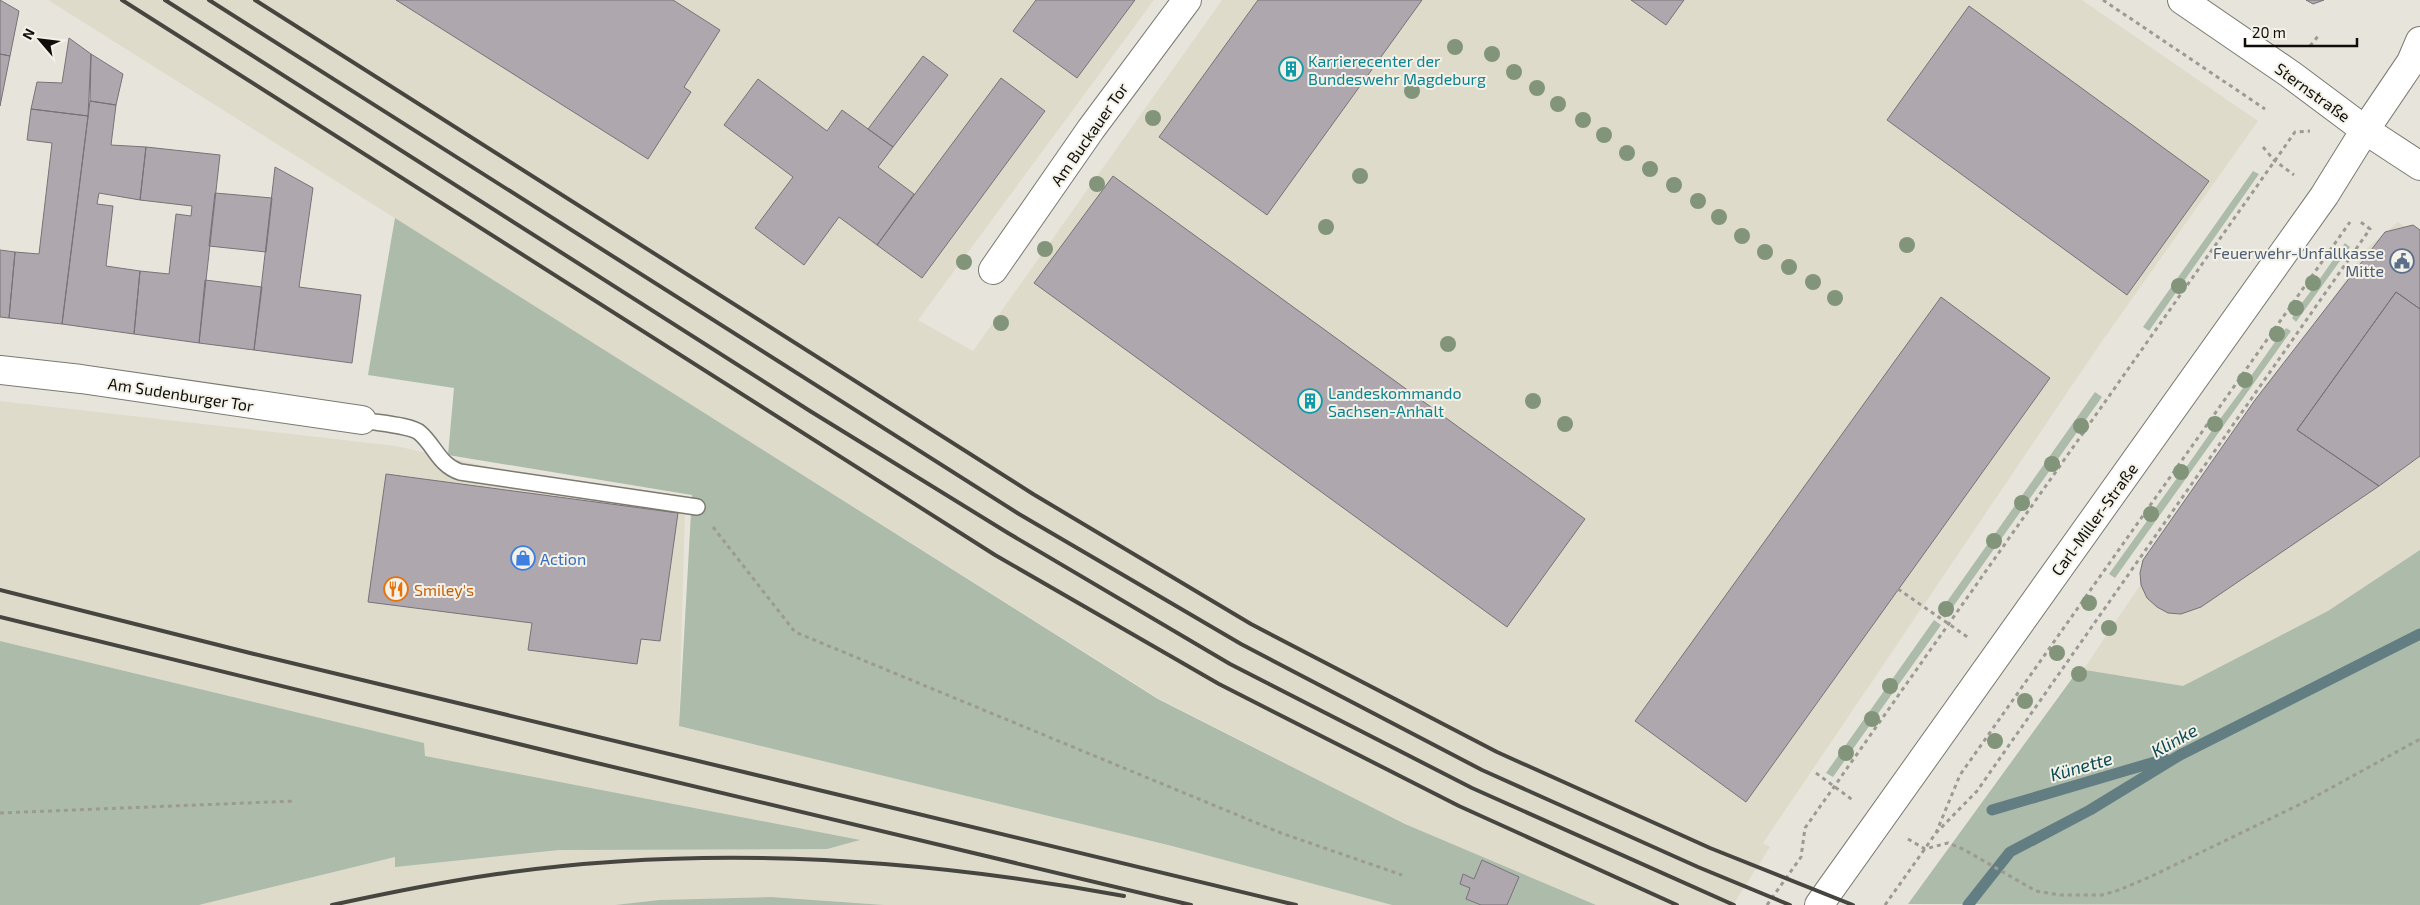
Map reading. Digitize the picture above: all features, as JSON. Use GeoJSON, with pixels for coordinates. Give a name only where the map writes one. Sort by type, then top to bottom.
{"type":"FeatureCollection","features":[{"type":"Feature","properties":{"kind":"street","name":"Am Buckauer Tor"},"geometry":{"type":"LineString","coordinates":[[993,270],[1101,114],[1187,0]]}},
{"type":"Feature","properties":{"kind":"street","name":"Sternstraße"},"geometry":{"type":"LineString","coordinates":[[2182,0],[2290,74],[2365,130],[2420,166]]}},
{"type":"Feature","properties":{"kind":"street","name":"Carl-Miller-Straße"},"geometry":{"type":"LineString","coordinates":[[1819,905],[2324,196],[2365,130],[2411,62],[2420,40]]}},
{"type":"Feature","properties":{"kind":"street","name":"Am Sudenburger Tor"},"geometry":{"type":"LineString","coordinates":[[0,370],[82,379],[362,420]]}},
{"type":"Feature","properties":{"kind":"lane"},"geometry":{"type":"LineString","coordinates":[[362,420],[416,430],[443,462],[460,472],[697,507]]}},
{"type":"Feature","properties":{"kind":"path"},"geometry":{"type":"LineString","coordinates":[[2103,0],[2265,109]]}},
{"type":"Feature","properties":{"kind":"path"},"geometry":{"type":"LineString","coordinates":[[2307,51],[2319,35]]}},
{"type":"Feature","properties":{"kind":"path"},"geometry":{"type":"LineString","coordinates":[[1767,905],[1801,857],[1805,828],[2149,342],[2295,132]]}},
{"type":"Feature","properties":{"kind":"path"},"geometry":{"type":"LineString","coordinates":[[2263,147],[2274,160],[2294,174]]}},
{"type":"Feature","properties":{"kind":"path"},"geometry":{"type":"LineString","coordinates":[[1936,833],[1977,791],[2370,229],[2358,220]]}},
{"type":"Feature","properties":{"kind":"path"},"geometry":{"type":"LineString","coordinates":[[1885,905],[1936,833],[1960,775],[2347,226]]}},
{"type":"Feature","properties":{"kind":"path"},"geometry":{"type":"LineString","coordinates":[[697,507],[795,632],[1282,833],[1402,875]]}},
{"type":"Feature","properties":{"kind":"path"},"geometry":{"type":"LineString","coordinates":[[1898,589],[1996,657]]}},
{"type":"Feature","properties":{"kind":"path"},"geometry":{"type":"LineString","coordinates":[[1925,850],[1948,843],[1963,849],[2028,888],[2047,894],[2102,895],[2119,890],[2309,800],[2420,739]]}},
{"type":"Feature","properties":{"kind":"path"},"geometry":{"type":"LineString","coordinates":[[1816,772],[1856,802]]}},
{"type":"Feature","properties":{"kind":"path"},"geometry":{"type":"LineString","coordinates":[[0,813],[295,801]]}},
{"type":"Feature","properties":{"kind":"path"},"geometry":{"type":"LineString","coordinates":[[1908,838],[1925,850]]}},
{"type":"Feature","properties":{"kind":"shaded area"},"geometry":{"type":"Polygon","coordinates":[[[48,0],[1154,0],[918,320],[973,351],[1222,0],[2082,0],[2258,121],[2100,344],[1763,843],[1770,847],[1733,905],[1596,905],[1405,824],[1158,698],[48,0]]]}},
{"type":"Feature","properties":{"kind":"shaded area"},"geometry":{"type":"Polygon","coordinates":[[[2398,222],[2420,237],[2420,569],[2009,780],[2367,248],[2398,222]]]}},
{"type":"Feature","properties":{"kind":"shaded area"},"geometry":{"type":"Polygon","coordinates":[[[0,401],[396,446],[685,511],[679,726],[1172,846],[1392,905],[884,905],[771,897],[659,900],[615,905],[199,905],[431,848],[424,743],[0,641],[0,401]]]}},
{"type":"Feature","properties":{"kind":"green space"},"geometry":{"type":"Polygon","coordinates":[[[2253,171],[2259,174],[2149,331],[2143,327],[2253,171]]]}},
{"type":"Feature","properties":{"kind":"green space"},"geometry":{"type":"Polygon","coordinates":[[[395,218],[1158,699],[1405,824],[1596,905],[1392,905],[1172,846],[679,726],[692,495],[448,455],[454,388],[368,375],[395,218]]]}},
{"type":"Feature","properties":{"kind":"green space"},"geometry":{"type":"Polygon","coordinates":[[[2345,243],[2350,247],[2296,322],[2292,318],[2295,314],[2292,311],[2298,303],[2301,304],[2311,291],[2308,288],[2315,277],[2319,280],[2345,243]]]}},
{"type":"Feature","properties":{"kind":"green space"},"geometry":{"type":"Polygon","coordinates":[[[2286,328],[2291,331],[2115,578],[2109,574],[2147,521],[2145,518],[2151,509],[2154,510],[2177,478],[2175,476],[2181,467],[2185,469],[2213,429],[2210,426],[2217,418],[2220,419],[2243,388],[2239,384],[2247,374],[2251,376],[2275,342],[2272,340],[2279,331],[2282,333],[2286,328]]]}},
{"type":"Feature","properties":{"kind":"green space"},"geometry":{"type":"Polygon","coordinates":[[[2095,392],[2102,397],[1945,618],[1939,613],[2095,392]]]}},
{"type":"Feature","properties":{"kind":"green space"},"geometry":{"type":"Polygon","coordinates":[[[2420,550],[2420,905],[1908,904],[2079,669],[2183,686],[2328,611],[2420,550]]]}},
{"type":"Feature","properties":{"kind":"green space"},"geometry":{"type":"Polygon","coordinates":[[[1934,620],[1941,625],[1833,777],[1826,773],[1934,620]]]}},
{"type":"Feature","properties":{"kind":"green space"},"geometry":{"type":"Polygon","coordinates":[[[0,641],[424,743],[425,756],[860,840],[827,849],[559,850],[395,867],[395,857],[199,905],[0,905],[0,641]]]}},
{"type":"Feature","properties":{"kind":"green space"},"geometry":{"type":"Polygon","coordinates":[[[771,897],[884,905],[615,905],[659,900],[771,897]]]}},
{"type":"Feature","properties":{"kind":"building"},"geometry":{"type":"Polygon","coordinates":[[[0,0],[19,11],[10,56],[0,54],[0,0]]]}},
{"type":"Feature","properties":{"kind":"building"},"geometry":{"type":"Polygon","coordinates":[[[396,0],[673,0],[720,30],[684,87],[691,92],[648,159],[396,0]]]}},
{"type":"Feature","properties":{"kind":"building"},"geometry":{"type":"Polygon","coordinates":[[[1036,0],[1135,0],[1077,78],[1013,31],[1036,0]]]}},
{"type":"Feature","properties":{"kind":"building","name":"Karrierecenter der Bundeswehr Magdeburg"},"geometry":{"type":"Polygon","coordinates":[[[1258,0],[1422,0],[1267,215],[1159,137],[1258,0]]]}},
{"type":"Feature","properties":{"kind":"building"},"geometry":{"type":"Polygon","coordinates":[[[1631,0],[1684,0],[1666,25],[1631,0]]]}},
{"type":"Feature","properties":{"kind":"building"},"geometry":{"type":"Polygon","coordinates":[[[2306,0],[2324,0],[2313,4],[2306,0]]]}},
{"type":"Feature","properties":{"kind":"building"},"geometry":{"type":"Polygon","coordinates":[[[1969,6],[2209,181],[2127,295],[1887,120],[1969,6]]]}},
{"type":"Feature","properties":{"kind":"building"},"geometry":{"type":"Polygon","coordinates":[[[69,38],[91,54],[88,116],[31,109],[37,82],[62,83],[69,38]]]}},
{"type":"Feature","properties":{"kind":"building"},"geometry":{"type":"Polygon","coordinates":[[[0,54],[10,56],[0,106],[0,54]]]}},
{"type":"Feature","properties":{"kind":"building"},"geometry":{"type":"Polygon","coordinates":[[[91,54],[123,74],[116,105],[90,101],[91,54]]]}},
{"type":"Feature","properties":{"kind":"building"},"geometry":{"type":"Polygon","coordinates":[[[923,56],[948,75],[893,147],[868,129],[923,56]]]}},
{"type":"Feature","properties":{"kind":"building"},"geometry":{"type":"Polygon","coordinates":[[[1001,78],[1045,111],[922,278],[877,245],[1001,78]]]}},
{"type":"Feature","properties":{"kind":"building"},"geometry":{"type":"Polygon","coordinates":[[[758,79],[827,131],[842,110],[893,147],[878,167],[914,194],[877,245],[839,217],[804,265],[755,228],[793,177],[724,125],[758,79]]]}},
{"type":"Feature","properties":{"kind":"building"},"geometry":{"type":"Polygon","coordinates":[[[90,101],[116,105],[111,145],[146,147],[140,200],[99,193],[97,204],[113,206],[106,266],[140,271],[134,334],[62,324],[90,101]]]}},
{"type":"Feature","properties":{"kind":"building"},"geometry":{"type":"Polygon","coordinates":[[[31,109],[88,116],[62,324],[9,318],[15,252],[39,254],[52,143],[27,140],[31,109]]]}},
{"type":"Feature","properties":{"kind":"building"},"geometry":{"type":"Polygon","coordinates":[[[146,147],[220,155],[199,343],[134,334],[140,271],[169,274],[176,214],[191,216],[192,206],[140,200],[146,147]]]}},
{"type":"Feature","properties":{"kind":"building"},"geometry":{"type":"Polygon","coordinates":[[[275,167],[313,188],[299,287],[361,295],[352,363],[254,350],[275,167]]]}},
{"type":"Feature","properties":{"kind":"building","name":"Landeskommando Sachsen-Anhalt"},"geometry":{"type":"Polygon","coordinates":[[[1113,176],[1585,519],[1507,627],[1034,283],[1113,176]]]}},
{"type":"Feature","properties":{"kind":"building"},"geometry":{"type":"Polygon","coordinates":[[[215,193],[272,198],[266,252],[209,246],[215,193]]]}},
{"type":"Feature","properties":{"kind":"building"},"geometry":{"type":"Polygon","coordinates":[[[2413,225],[2420,230],[2420,309],[2396,292],[2297,430],[2379,486],[2201,607],[2181,614],[2168,613],[2157,607],[2147,598],[2141,585],[2140,573],[2143,560],[2255,400],[2385,232],[2413,225]]]}},
{"type":"Feature","properties":{"kind":"building"},"geometry":{"type":"Polygon","coordinates":[[[0,250],[15,252],[9,318],[0,317],[0,250]]]}},
{"type":"Feature","properties":{"kind":"building"},"geometry":{"type":"Polygon","coordinates":[[[205,280],[262,287],[254,350],[199,343],[205,280]]]}},
{"type":"Feature","properties":{"kind":"building"},"geometry":{"type":"Polygon","coordinates":[[[2396,292],[2420,309],[2420,456],[2379,486],[2297,430],[2396,292]]]}},
{"type":"Feature","properties":{"kind":"building"},"geometry":{"type":"Polygon","coordinates":[[[1941,297],[2050,378],[1746,802],[1635,721],[1941,297]]]}},
{"type":"Feature","properties":{"kind":"building","name":"Action"},"geometry":{"type":"Polygon","coordinates":[[[386,474],[678,513],[660,641],[641,639],[637,664],[528,650],[532,623],[368,602],[386,474]]]}},
{"type":"Feature","properties":{"kind":"building"},"geometry":{"type":"Polygon","coordinates":[[[1482,860],[1519,877],[1507,905],[1481,905],[1466,899],[1470,888],[1460,884],[1463,874],[1474,879],[1482,860]]]}},
{"type":"Feature","properties":{"kind":"waterway","name":"Klinke"},"geometry":{"type":"LineString","coordinates":[[1968,905],[2010,852],[2090,810],[2180,755],[2420,634]]}},
{"type":"Feature","properties":{"kind":"waterway","name":"Künette"},"geometry":{"type":"LineString","coordinates":[[1992,810],[2165,759]]}},
{"type":"Feature","properties":{"kind":"railway"},"geometry":{"type":"LineString","coordinates":[[122,0],[995,555],[1219,684],[1459,806],[1677,905]]}},
{"type":"Feature","properties":{"kind":"railway"},"geometry":{"type":"LineString","coordinates":[[165,0],[810,411],[1008,533],[1230,664],[1472,788],[1734,905]]}},
{"type":"Feature","properties":{"kind":"railway"},"geometry":{"type":"LineString","coordinates":[[209,0],[1019,514],[1241,644],[1482,770],[1698,867],[1790,905]]}},
{"type":"Feature","properties":{"kind":"railway"},"geometry":{"type":"LineString","coordinates":[[255,0],[1033,494],[1251,624],[1497,752],[1710,848],[1853,905]]}},
{"type":"Feature","properties":{"kind":"railway"},"geometry":{"type":"LineString","coordinates":[[0,590],[254,654],[1296,905]]}},
{"type":"Feature","properties":{"kind":"railway"},"geometry":{"type":"LineString","coordinates":[[0,617],[584,760],[1191,905]]}},
{"type":"Feature","properties":{"kind":"railway"},"geometry":{"type":"LineString","coordinates":[[332,905],[497,874],[653,859],[732,858],[890,864],[969,872],[1124,896]]}},
{"type":"Feature","properties":{"kind":"place","name":"Karrierecenter der Bundeswehr Magdeburg"},"geometry":{"type":"Point","coordinates":[1291,69]}},
{"type":"Feature","properties":{"kind":"place","name":"Feuerwehr-Unfallkasse Mitte"},"geometry":{"type":"Point","coordinates":[2402,261]}},
{"type":"Feature","properties":{"kind":"place","name":"Landeskommando Sachsen-Anhalt"},"geometry":{"type":"Point","coordinates":[1310,401]}},
{"type":"Feature","properties":{"kind":"place","name":"Action"},"geometry":{"type":"Point","coordinates":[523,558]}},
{"type":"Feature","properties":{"kind":"place","name":"Smiley's"},"geometry":{"type":"Point","coordinates":[396,589]}}]}
